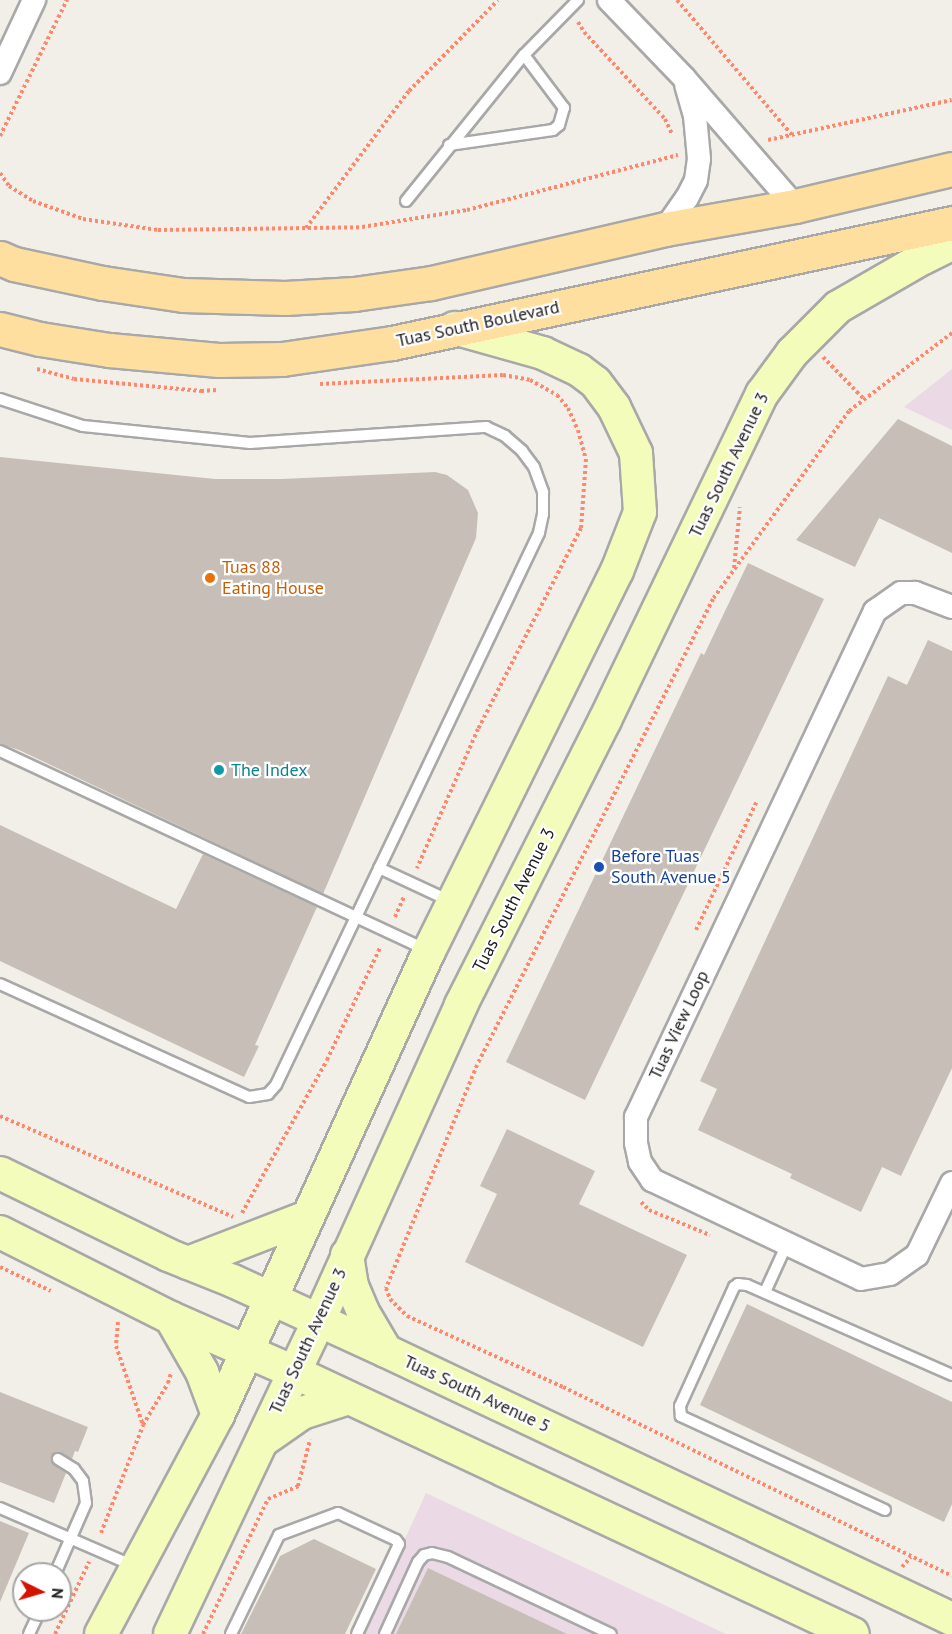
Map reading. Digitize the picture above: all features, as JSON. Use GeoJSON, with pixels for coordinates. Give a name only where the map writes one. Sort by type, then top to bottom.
{"type":"FeatureCollection","features":[{"type":"Feature","properties":{"kind":"main road"},"geometry":{"type":"LineString","coordinates":[[5,255],[103,283],[183,295],[285,298],[354,294],[431,283],[665,229],[795,206],[952,169]]}},
{"type":"Feature","properties":{"kind":"main road","name":"Tuas South Boulevard"},"geometry":{"type":"LineString","coordinates":[[0,329],[40,339],[109,350],[219,360],[282,359],[392,342],[952,223]]}},
{"type":"Feature","properties":{"kind":"street"},"geometry":{"type":"LineString","coordinates":[[0,73],[34,0]]}},
{"type":"Feature","properties":{"kind":"street"},"geometry":{"type":"LineString","coordinates":[[609,0],[684,78],[795,206]]}},
{"type":"Feature","properties":{"kind":"street"},"geometry":{"type":"LineString","coordinates":[[665,229],[687,198],[696,180],[698,151],[695,116],[684,78]]}},
{"type":"Feature","properties":{"kind":"street","name":"Tuas South Avenue 3"},"geometry":{"type":"LineString","coordinates":[[170,1634],[319,1320],[461,1005],[604,720],[762,394],[792,353],[838,307],[952,244]]}},
{"type":"Feature","properties":{"kind":"street"},"geometry":{"type":"LineString","coordinates":[[101,1634],[135,1566],[218,1415],[429,951],[617,571],[640,512],[636,453],[614,407],[595,382],[579,370],[543,353],[454,328]]}},
{"type":"Feature","properties":{"kind":"street","name":"Tuas View Loop"},"geometry":{"type":"LineString","coordinates":[[952,607],[915,593],[901,593],[875,611],[636,1117],[636,1143],[640,1162],[652,1180],[861,1280],[890,1274],[916,1255],[952,1183]]}},
{"type":"Feature","properties":{"kind":"street","name":"Tuas South Avenue 5"},"geometry":{"type":"LineString","coordinates":[[0,1173],[188,1263],[386,1351],[952,1618]]}},
{"type":"Feature","properties":{"kind":"street"},"geometry":{"type":"LineString","coordinates":[[188,1263],[307,1217]]}},
{"type":"Feature","properties":{"kind":"street"},"geometry":{"type":"LineString","coordinates":[[0,1232],[171,1318],[294,1372],[853,1634]]}},
{"type":"Feature","properties":{"kind":"street"},"geometry":{"type":"LineString","coordinates":[[347,1255],[352,1286],[363,1312],[386,1351]]}},
{"type":"Feature","properties":{"kind":"street"},"geometry":{"type":"LineString","coordinates":[[171,1318],[202,1372],[218,1415]]}},
{"type":"Feature","properties":{"kind":"street"},"geometry":{"type":"LineString","coordinates":[[262,1441],[302,1413],[349,1398]]}},
{"type":"Feature","properties":{"kind":"lane"},"geometry":{"type":"LineString","coordinates":[[406,201],[524,55],[574,4]]}},
{"type":"Feature","properties":{"kind":"lane"},"geometry":{"type":"LineString","coordinates":[[449,145],[553,130],[559,125],[564,108],[524,55]]}},
{"type":"Feature","properties":{"kind":"lane"},"geometry":{"type":"LineString","coordinates":[[0,399],[83,426],[250,443],[486,427],[506,436],[522,451],[534,467],[543,492],[543,514],[539,532],[276,1085],[261,1097],[249,1097],[0,984]]}},
{"type":"Feature","properties":{"kind":"lane"},"geometry":{"type":"LineString","coordinates":[[0,751],[429,951]]}},
{"type":"Feature","properties":{"kind":"lane"},"geometry":{"type":"LineString","coordinates":[[380,868],[453,903]]}},
{"type":"Feature","properties":{"kind":"lane"},"geometry":{"type":"LineString","coordinates":[[765,1292],[787,1244]]}},
{"type":"Feature","properties":{"kind":"lane"},"geometry":{"type":"LineString","coordinates":[[885,1510],[681,1416],[680,1406],[734,1287],[742,1284],[765,1292],[952,1375]]}},
{"type":"Feature","properties":{"kind":"lane"},"geometry":{"type":"LineString","coordinates":[[58,1459],[74,1469],[83,1481],[86,1503],[60,1562]]}},
{"type":"Feature","properties":{"kind":"lane"},"geometry":{"type":"LineString","coordinates":[[0,1508],[135,1566]]}},
{"type":"Feature","properties":{"kind":"lane"},"geometry":{"type":"LineString","coordinates":[[231,1634],[279,1535],[338,1513],[396,1540],[399,1544],[357,1634]]}},
{"type":"Feature","properties":{"kind":"lane"},"geometry":{"type":"LineString","coordinates":[[385,1634],[417,1562],[424,1555],[432,1552],[448,1557],[611,1634]]}},
{"type":"Feature","properties":{"kind":"path"},"geometry":{"type":"LineString","coordinates":[[0,136],[67,0]]}},
{"type":"Feature","properties":{"kind":"path"},"geometry":{"type":"LineString","coordinates":[[306,228],[409,91],[498,0]]}},
{"type":"Feature","properties":{"kind":"path"},"geometry":{"type":"LineString","coordinates":[[677,0],[793,135]]}},
{"type":"Feature","properties":{"kind":"path"},"geometry":{"type":"LineString","coordinates":[[574,4],[584,32],[665,118],[672,135]]}},
{"type":"Feature","properties":{"kind":"path"},"geometry":{"type":"LineString","coordinates":[[742,145],[952,100]]}},
{"type":"Feature","properties":{"kind":"path"},"geometry":{"type":"LineString","coordinates":[[674,146],[676,156]]}},
{"type":"Feature","properties":{"kind":"path"},"geometry":{"type":"LineString","coordinates":[[0,173],[9,186],[33,201],[83,219],[158,230],[362,227],[467,210],[698,151]]}},
{"type":"Feature","properties":{"kind":"path"},"geometry":{"type":"LineString","coordinates":[[0,185],[9,186]]}},
{"type":"Feature","properties":{"kind":"path"},"geometry":{"type":"LineString","coordinates":[[952,333],[863,398],[849,411],[713,600],[477,1065],[386,1288],[390,1299],[407,1316],[563,1387],[952,1576]]}},
{"type":"Feature","properties":{"kind":"path"},"geometry":{"type":"LineString","coordinates":[[818,352],[863,398]]}},
{"type":"Feature","properties":{"kind":"path"},"geometry":{"type":"LineString","coordinates":[[734,570],[737,521],[741,503]]}},
{"type":"Feature","properties":{"kind":"path"},"geometry":{"type":"LineString","coordinates":[[693,938],[758,799]]}},
{"type":"Feature","properties":{"kind":"path"},"geometry":{"type":"LineString","coordinates":[[0,1116],[240,1219]]}},
{"type":"Feature","properties":{"kind":"path"},"geometry":{"type":"LineString","coordinates":[[635,1196],[649,1210],[713,1237]]}},
{"type":"Feature","properties":{"kind":"path"},"geometry":{"type":"LineString","coordinates":[[0,1267],[54,1292]]}},
{"type":"Feature","properties":{"kind":"path"},"geometry":{"type":"LineString","coordinates":[[107,1317],[127,1327]]}},
{"type":"Feature","properties":{"kind":"path"},"geometry":{"type":"LineString","coordinates":[[118,1322],[116,1346],[143,1425]]}},
{"type":"Feature","properties":{"kind":"path"},"geometry":{"type":"LineString","coordinates":[[55,1634],[95,1550],[143,1425],[168,1383],[172,1363]]}},
{"type":"Feature","properties":{"kind":"path"},"geometry":{"type":"LineString","coordinates":[[203,1634],[268,1499],[298,1486],[312,1432]]}},
{"type":"Feature","properties":{"kind":"shaded area"},"geometry":{"type":"Polygon","coordinates":[[[952,369],[952,430],[904,407],[952,369]]]}},
{"type":"Feature","properties":{"kind":"shaded area"},"geometry":{"type":"Polygon","coordinates":[[[426,1493],[726,1634],[361,1634],[426,1493]]]}},
{"type":"Feature","properties":{"kind":"building"},"geometry":{"type":"Polygon","coordinates":[[[898,419],[952,446],[952,553],[879,518],[855,567],[796,540],[898,419]]]}},
{"type":"Feature","properties":{"kind":"building","name":"The Index"},"geometry":{"type":"Polygon","coordinates":[[[0,457],[215,479],[282,479],[435,472],[447,475],[468,490],[478,513],[476,538],[323,894],[19,750],[0,744],[0,457]]]}},
{"type":"Feature","properties":{"kind":"building"},"geometry":{"type":"Polygon","coordinates":[[[748,563],[824,599],[585,1100],[506,1062],[701,653],[704,655],[748,563]]]}},
{"type":"Feature","properties":{"kind":"building"},"geometry":{"type":"Polygon","coordinates":[[[928,640],[952,651],[952,1068],[901,1176],[882,1167],[861,1212],[790,1178],[792,1174],[698,1130],[717,1089],[700,1081],[888,676],[907,685],[928,640]]]}},
{"type":"Feature","properties":{"kind":"building"},"geometry":{"type":"Polygon","coordinates":[[[0,825],[176,909],[203,854],[317,907],[255,1045],[259,1046],[244,1077],[0,961],[0,825]]]}},
{"type":"Feature","properties":{"kind":"building"},"geometry":{"type":"Polygon","coordinates":[[[507,1129],[595,1171],[579,1204],[687,1255],[643,1347],[465,1262],[497,1194],[480,1186],[507,1129]]]}},
{"type":"Feature","properties":{"kind":"building"},"geometry":{"type":"Polygon","coordinates":[[[747,1304],[952,1402],[952,1504],[944,1522],[700,1405],[747,1304]]]}},
{"type":"Feature","properties":{"kind":"building"},"geometry":{"type":"Polygon","coordinates":[[[0,1392],[88,1427],[78,1452],[75,1451],[72,1459],[59,1452],[51,1456],[52,1463],[66,1473],[54,1503],[0,1482],[0,1392]]]}},
{"type":"Feature","properties":{"kind":"building"},"geometry":{"type":"Polygon","coordinates":[[[0,1521],[29,1533],[17,1562],[12,1562],[12,1573],[0,1602],[0,1521]]]}},
{"type":"Feature","properties":{"kind":"building"},"geometry":{"type":"Polygon","coordinates":[[[314,1539],[376,1569],[345,1634],[241,1634],[280,1556],[314,1539]]]}},
{"type":"Feature","properties":{"kind":"building"},"geometry":{"type":"Polygon","coordinates":[[[428,1568],[567,1634],[396,1634],[428,1568]]]}},
{"type":"Feature","properties":{"kind":"place","name":"Tuas 88 Eating House"},"geometry":{"type":"Point","coordinates":[210,578]}},
{"type":"Feature","properties":{"kind":"place","name":"The Index"},"geometry":{"type":"Point","coordinates":[219,770]}},
{"type":"Feature","properties":{"kind":"place","name":"Before Tuas South Avenue 5"},"geometry":{"type":"Point","coordinates":[599,867]}}]}
